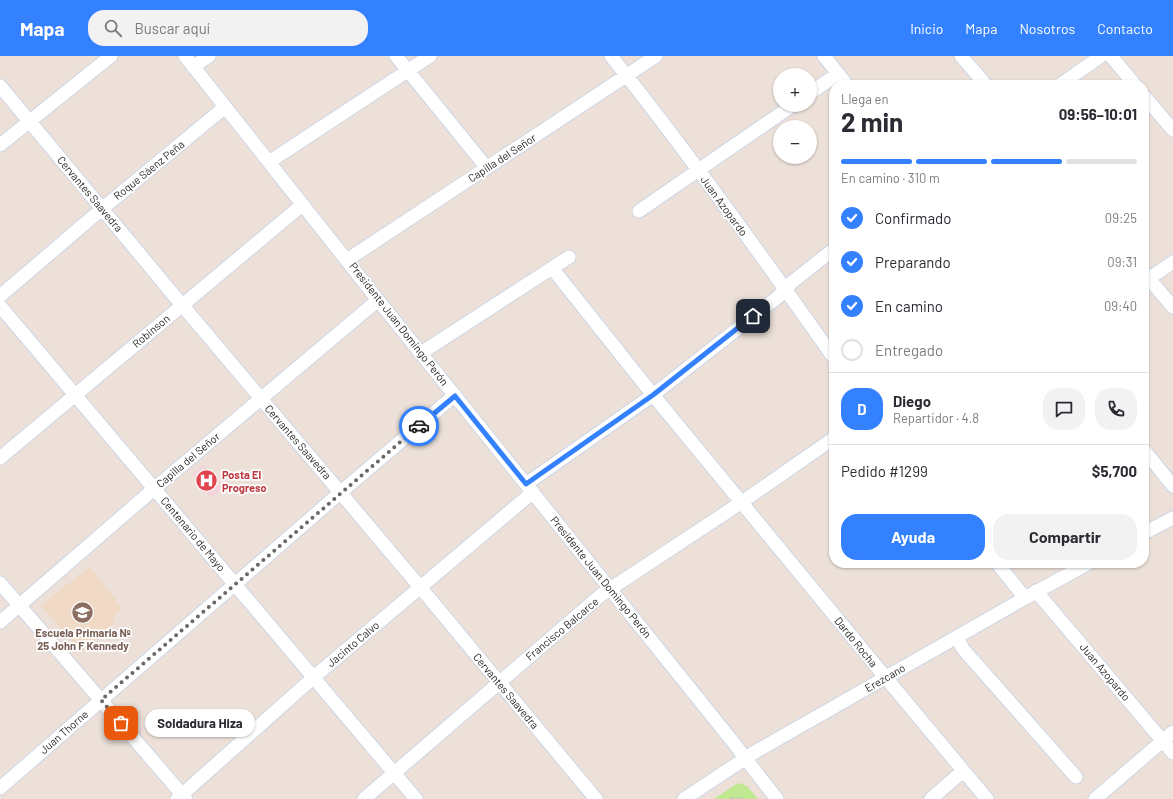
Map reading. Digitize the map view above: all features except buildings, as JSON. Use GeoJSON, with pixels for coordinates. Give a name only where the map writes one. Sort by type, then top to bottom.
{"type":"FeatureCollection","features":[{"type":"Feature","properties":{"kind":"street"},"geometry":{"type":"LineString","coordinates":[[0,145],[111,56]]}},
{"type":"Feature","properties":{"kind":"street","name":"Presidente Juan Domingo Perón"},"geometry":{"type":"LineString","coordinates":[[185,56],[302,205],[737,747],[777,799]]}},
{"type":"Feature","properties":{"kind":"street"},"geometry":{"type":"LineString","coordinates":[[193,67],[209,56]]}},
{"type":"Feature","properties":{"kind":"street"},"geometry":{"type":"LineString","coordinates":[[396,56],[487,168]]}},
{"type":"Feature","properties":{"kind":"street"},"geometry":{"type":"LineString","coordinates":[[269,162],[430,56]]}},
{"type":"Feature","properties":{"kind":"street","name":"Juan Azopardo"},"geometry":{"type":"LineString","coordinates":[[611,56],[698,171],[829,351]]}},
{"type":"Feature","properties":{"kind":"street","name":"Capilla del Señor"},"geometry":{"type":"LineString","coordinates":[[347,260],[656,56]]}},
{"type":"Feature","properties":{"kind":"street"},"geometry":{"type":"LineString","coordinates":[[824,56],[843,80]]}},
{"type":"Feature","properties":{"kind":"street"},"geometry":{"type":"LineString","coordinates":[[961,56],[982,80]]}},
{"type":"Feature","properties":{"kind":"street"},"geometry":{"type":"LineString","coordinates":[[1067,80],[1101,56]]}},
{"type":"Feature","properties":{"kind":"street"},"geometry":{"type":"LineString","coordinates":[[1111,56],[1131,80]]}},
{"type":"Feature","properties":{"kind":"street"},"geometry":{"type":"LineString","coordinates":[[829,80],[838,74]]}},
{"type":"Feature","properties":{"kind":"street"},"geometry":{"type":"LineString","coordinates":[[817,88],[829,80]]}},
{"type":"Feature","properties":{"kind":"street","name":"Cervantes Saavedra"},"geometry":{"type":"LineString","coordinates":[[0,86],[103,208],[182,305],[341,492],[498,683],[596,799]]}},
{"type":"Feature","properties":{"kind":"street"},"geometry":{"type":"LineString","coordinates":[[1149,102],[1173,130]]}},
{"type":"Feature","properties":{"kind":"street","name":"Roque Sáenz Peña"},"geometry":{"type":"LineString","coordinates":[[0,296],[225,107]]}},
{"type":"Feature","properties":{"kind":"street"},"geometry":{"type":"LineString","coordinates":[[639,211],[783,112]]}},
{"type":"Feature","properties":{"kind":"street","name":"Robinson"},"geometry":{"type":"LineString","coordinates":[[0,458],[302,205]]}},
{"type":"Feature","properties":{"kind":"street","name":"Jacinto Calvo"},"geometry":{"type":"LineString","coordinates":[[181,798],[314,677],[420,587],[529,488],[653,395],[778,297],[785,289],[829,253]]}},
{"type":"Feature","properties":{"kind":"street"},"geometry":{"type":"LineString","coordinates":[[421,353],[569,257]]}},
{"type":"Feature","properties":{"kind":"street"},"geometry":{"type":"LineString","coordinates":[[1149,276],[1173,262]]}},
{"type":"Feature","properties":{"kind":"street","name":"Dardo Rocha"},"geometry":{"type":"LineString","coordinates":[[552,268],[653,395],[987,799]]}},
{"type":"Feature","properties":{"kind":"street"},"geometry":{"type":"LineString","coordinates":[[1149,281],[1173,307]]}},
{"type":"Feature","properties":{"kind":"street","name":"Capilla del Señor"},"geometry":{"type":"LineString","coordinates":[[0,622],[155,488],[378,300]]}},
{"type":"Feature","properties":{"kind":"street","name":"Centenario de Mayo"},"geometry":{"type":"LineString","coordinates":[[0,306],[416,799]]}},
{"type":"Feature","properties":{"kind":"street","name":"Juan Thorne"},"geometry":{"type":"LineString","coordinates":[[0,788],[341,492],[455,396]]}},
{"type":"Feature","properties":{"kind":"street","name":"Francisco Balcarce"},"geometry":{"type":"LineString","coordinates":[[364,799],[601,595],[742,502],[829,441]]}},
{"type":"Feature","properties":{"kind":"street"},"geometry":{"type":"LineString","coordinates":[[1149,456],[1173,486]]}},
{"type":"Feature","properties":{"kind":"street"},"geometry":{"type":"LineString","coordinates":[[1149,531],[1173,518]]}},
{"type":"Feature","properties":{"kind":"street"},"geometry":{"type":"LineString","coordinates":[[1001,568],[1025,598]]}},
{"type":"Feature","properties":{"kind":"street","name":"Erezcano"},"geometry":{"type":"LineString","coordinates":[[684,799],[745,758],[1036,591],[1080,568]]}},
{"type":"Feature","properties":{"kind":"street"},"geometry":{"type":"LineString","coordinates":[[0,583],[101,700],[181,798]]}},
{"type":"Feature","properties":{"kind":"street","name":"Juan Azopardo"},"geometry":{"type":"LineString","coordinates":[[1036,591],[1168,736],[1173,753]]}},
{"type":"Feature","properties":{"kind":"street"},"geometry":{"type":"LineString","coordinates":[[957,637],[964,649],[1076,777]]}},
{"type":"Feature","properties":{"kind":"street"},"geometry":{"type":"LineString","coordinates":[[1095,799],[1168,736]]}},
{"type":"Feature","properties":{"kind":"street"},"geometry":{"type":"LineString","coordinates":[[931,799],[963,771]]}},
{"type":"Feature","properties":{"kind":"path"},"geometry":{"type":"LineString","coordinates":[[731,799],[734,797],[744,799]]}},
{"type":"Feature","properties":{"kind":"shaded area","name":"Posta El Progreso"},"geometry":{"type":"Polygon","coordinates":[[[203,465],[222,489],[211,498],[192,474],[203,465]]]}},
{"type":"Feature","properties":{"kind":"shaded area","name":"Escuela Primaria Nº 25 John F Kennedy"},"geometry":{"type":"Polygon","coordinates":[[[90,567],[123,609],[112,617],[115,622],[81,653],[41,605],[90,567]]]}},
{"type":"Feature","properties":{"kind":"green space"},"geometry":{"type":"Polygon","coordinates":[[[738,783],[747,786],[758,799],[714,799],[738,783]]]}},
{"type":"Feature","properties":{"kind":"way so far"},"geometry":{"type":"LineString","coordinates":[[121,723],[101,700],[419,426]]}},
{"type":"Feature","properties":{"kind":"place","name":"Posta El Progreso"},"geometry":{"type":"Point","coordinates":[207,481]}},
{"type":"Feature","properties":{"kind":"place","name":"Escuela Primaria Nº 25 John F Kennedy"},"geometry":{"type":"Point","coordinates":[83,613]}},
{"type":"Feature","properties":{"kind":"place","name":"Soldadura Hiza"},"geometry":{"type":"Point","coordinates":[121,723]}},
{"type":"Feature","properties":{"kind":"route"},"geometry":{"type":"LineString","coordinates":[[419,426],[455,396],[526,484],[653,395],[753,316]]}}]}
